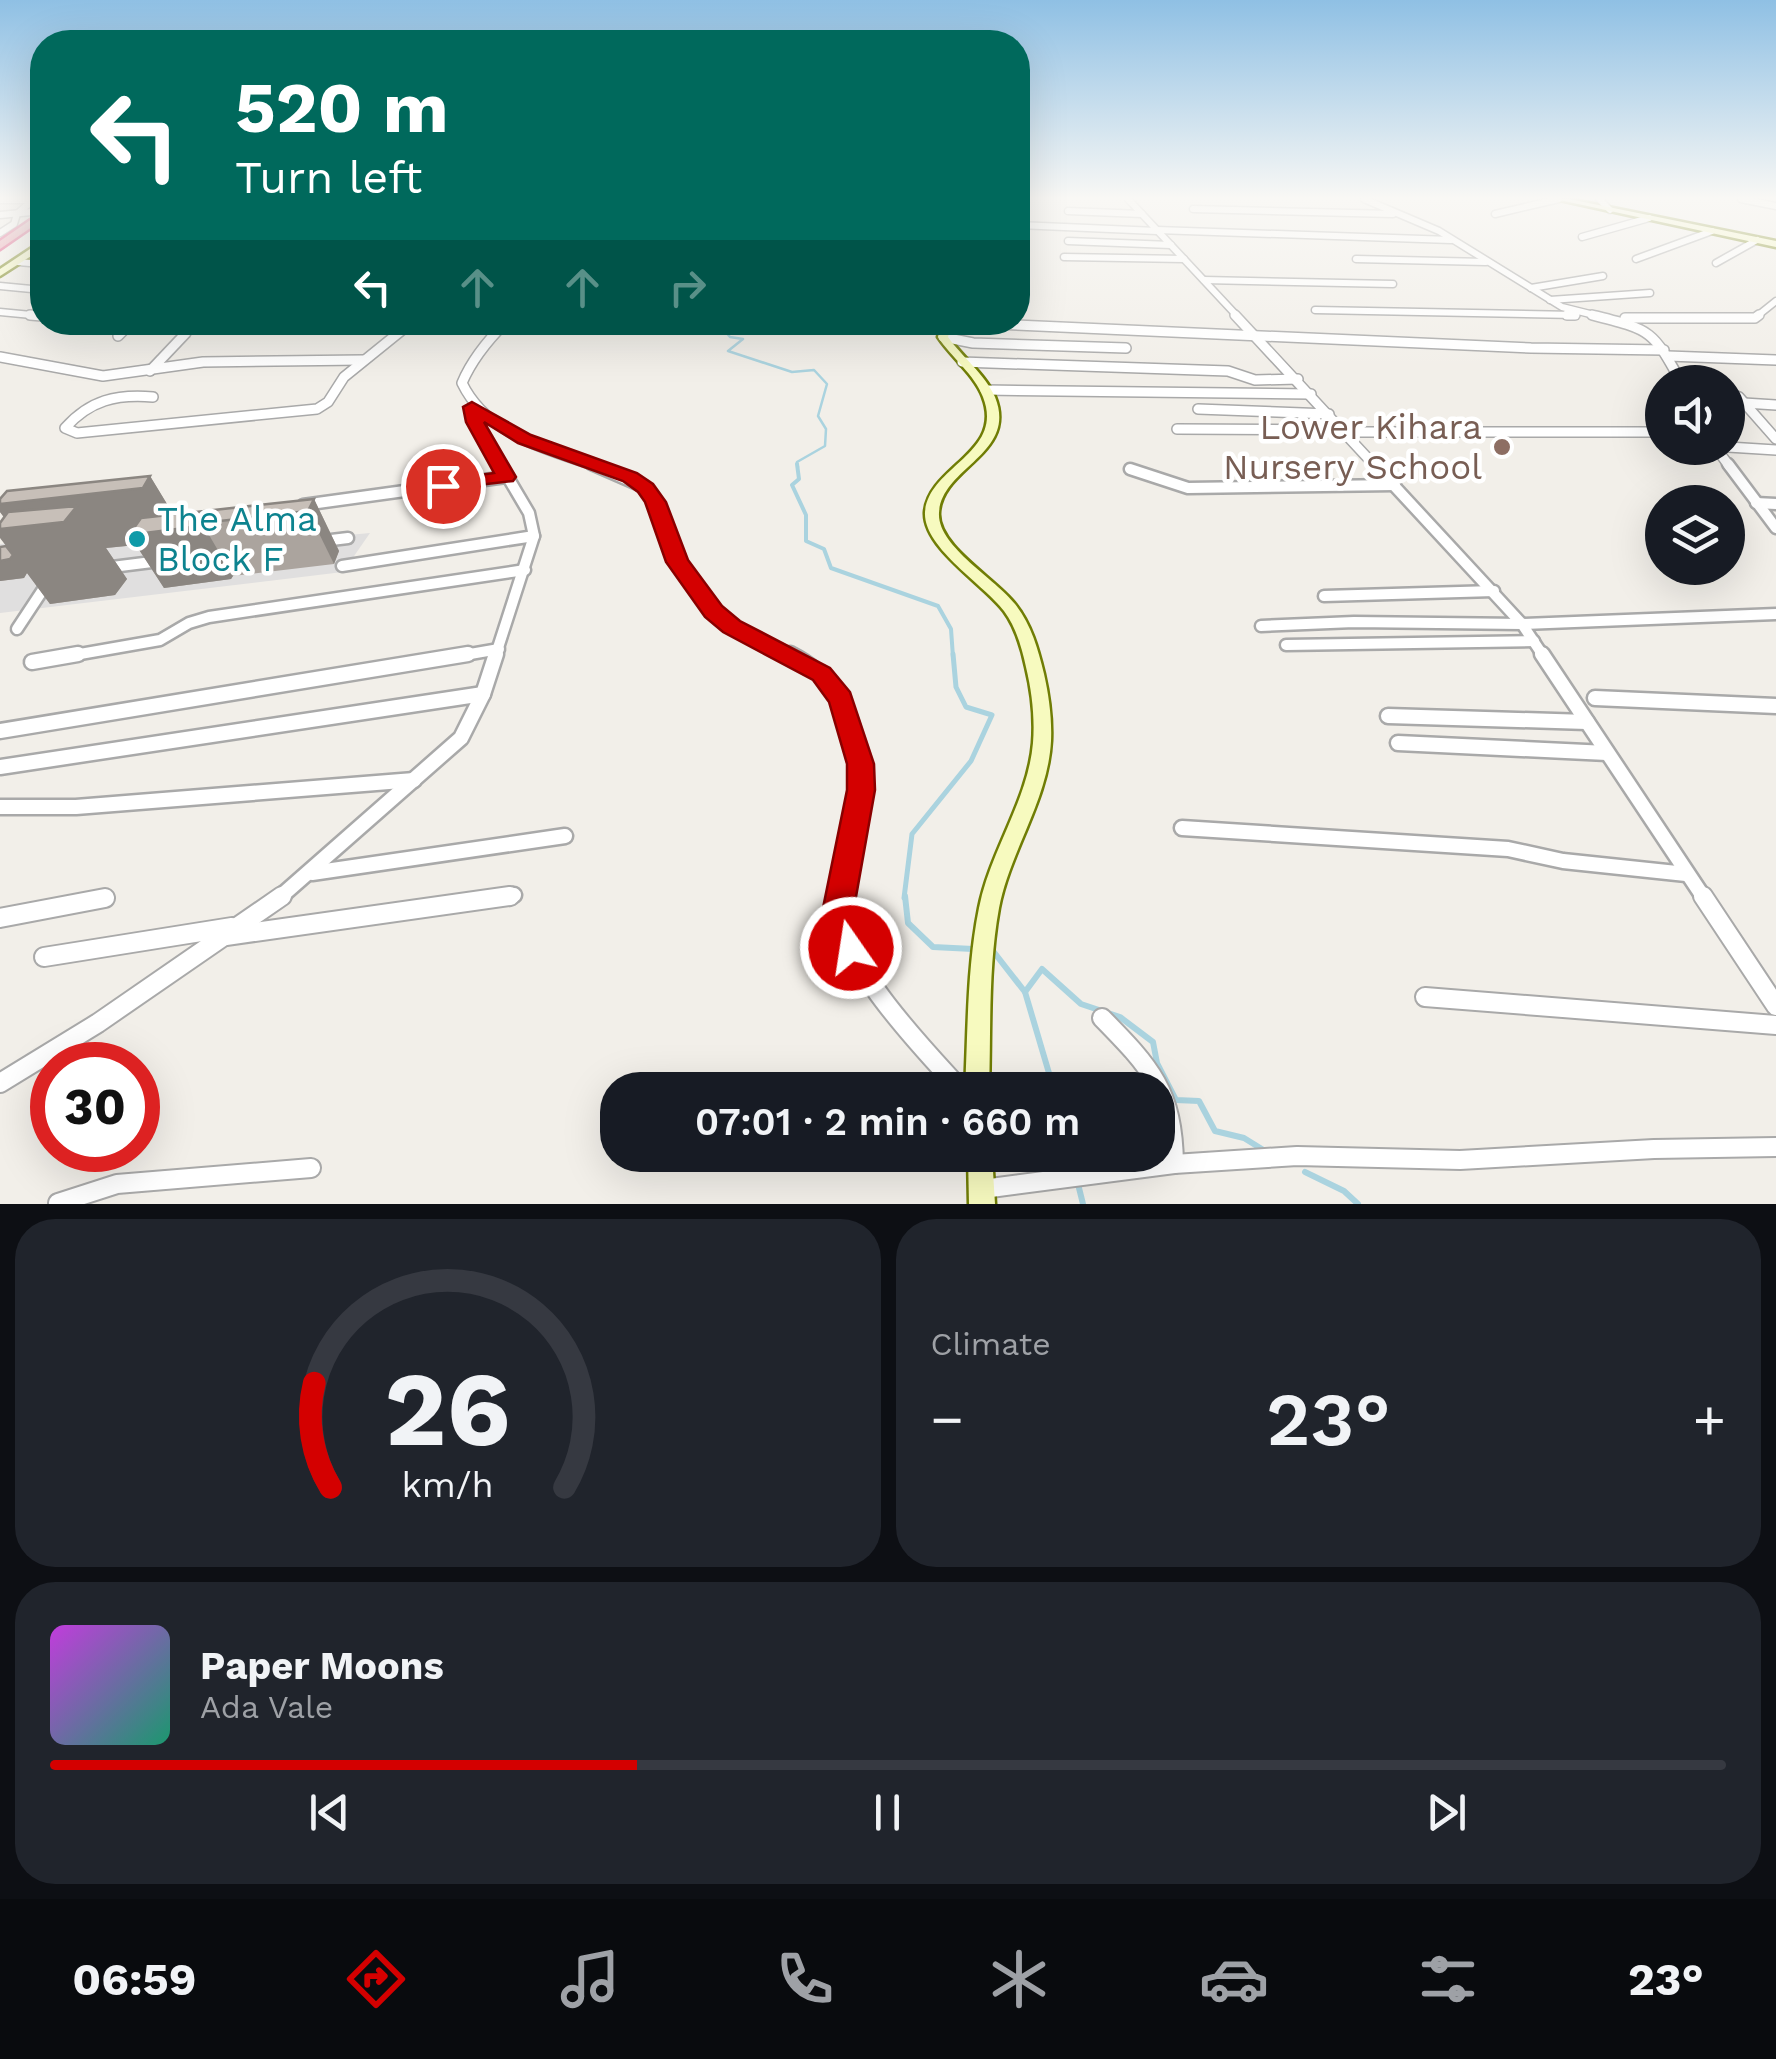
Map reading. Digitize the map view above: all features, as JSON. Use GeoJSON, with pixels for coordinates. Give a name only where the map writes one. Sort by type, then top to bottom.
{"type":"FeatureCollection","features":[{"type":"Feature","properties":{"kind":"main road"},"geometry":{"type":"LineString","coordinates":[[0,272],[28,255]]}},
{"type":"Feature","properties":{"kind":"main road"},"geometry":{"type":"LineString","coordinates":[[950,335],[962,362],[992,401],[994,422],[988,439],[938,496],[932,512],[936,532],[947,549],[990,583],[1018,619],[1042,718],[1042,759],[1001,857],[985,950],[979,1072]]}},
{"type":"Feature","properties":{"kind":"street"},"geometry":{"type":"LineString","coordinates":[[1180,255],[1522,624],[1776,1006]]}},
{"type":"Feature","properties":{"kind":"street"},"geometry":{"type":"LineString","coordinates":[[1479,255],[1550,300],[1589,314]]}},
{"type":"Feature","properties":{"kind":"street"},"geometry":{"type":"LineString","coordinates":[[1636,259],[1646,255]]}},
{"type":"Feature","properties":{"kind":"street"},"geometry":{"type":"LineString","coordinates":[[1716,263],[1730,255]]}},
{"type":"Feature","properties":{"kind":"street"},"geometry":{"type":"LineString","coordinates":[[1064,258],[1184,259]]}},
{"type":"Feature","properties":{"kind":"street"},"geometry":{"type":"LineString","coordinates":[[1356,259],[1489,262]]}},
{"type":"Feature","properties":{"kind":"street"},"geometry":{"type":"LineString","coordinates":[[18,262],[30,263]]}},
{"type":"Feature","properties":{"kind":"street"},"geometry":{"type":"LineString","coordinates":[[1531,288],[1603,276]]}},
{"type":"Feature","properties":{"kind":"street"},"geometry":{"type":"LineString","coordinates":[[1204,280],[1393,284]]}},
{"type":"Feature","properties":{"kind":"street"},"geometry":{"type":"LineString","coordinates":[[0,286],[30,289]]}},
{"type":"Feature","properties":{"kind":"street"},"geometry":{"type":"LineString","coordinates":[[1550,300],[1650,293]]}},
{"type":"Feature","properties":{"kind":"street"},"geometry":{"type":"LineString","coordinates":[[1314,310],[1755,318],[1776,301]]}},
{"type":"Feature","properties":{"kind":"street"},"geometry":{"type":"LineString","coordinates":[[0,312],[30,315]]}},
{"type":"Feature","properties":{"kind":"street"},"geometry":{"type":"LineString","coordinates":[[1616,318],[1643,328],[1672,365]]}},
{"type":"Feature","properties":{"kind":"street"},"geometry":{"type":"LineString","coordinates":[[1030,330],[1776,360]]}},
{"type":"Feature","properties":{"kind":"street"},"geometry":{"type":"LineString","coordinates":[[150,371],[184,335]]}},
{"type":"Feature","properties":{"kind":"street"},"geometry":{"type":"LineString","coordinates":[[153,397],[98,400],[82,407],[65,428],[76,433],[318,408],[328,402],[344,377],[396,335]]}},
{"type":"Feature","properties":{"kind":"street"},"geometry":{"type":"LineString","coordinates":[[0,1083],[98,1024],[312,873],[461,738],[484,694],[534,536],[529,513],[475,422],[462,383],[481,347],[493,335]]}},
{"type":"Feature","properties":{"kind":"street"},"geometry":{"type":"LineString","coordinates":[[961,335],[974,342],[1126,348]]}},
{"type":"Feature","properties":{"kind":"street"},"geometry":{"type":"LineString","coordinates":[[0,358],[102,376],[203,362],[364,360]]}},
{"type":"Feature","properties":{"kind":"street"},"geometry":{"type":"LineString","coordinates":[[962,362],[1211,370],[1255,380],[1298,380]]}},
{"type":"Feature","properties":{"kind":"street"},"geometry":{"type":"LineString","coordinates":[[985,390],[1311,394]]}},
{"type":"Feature","properties":{"kind":"street"},"geometry":{"type":"LineString","coordinates":[[1745,403],[1776,404]]}},
{"type":"Feature","properties":{"kind":"street"},"geometry":{"type":"LineString","coordinates":[[1745,404],[1776,439]]}},
{"type":"Feature","properties":{"kind":"street"},"geometry":{"type":"LineString","coordinates":[[472,407],[525,439],[630,477],[646,488],[656,502],[677,562],[714,612],[732,626],[822,674],[841,699],[858,753],[861,790],[838,908],[842,926],[851,948],[878,986],[947,1072]]}},
{"type":"Feature","properties":{"kind":"street"},"geometry":{"type":"LineString","coordinates":[[1198,409],[1329,414]]}},
{"type":"Feature","properties":{"kind":"street"},"geometry":{"type":"LineString","coordinates":[[1177,428],[1645,432]]}},
{"type":"Feature","properties":{"kind":"street"},"geometry":{"type":"LineString","coordinates":[[1745,448],[1776,450]]}},
{"type":"Feature","properties":{"kind":"street"},"geometry":{"type":"LineString","coordinates":[[1728,465],[1776,528]]}},
{"type":"Feature","properties":{"kind":"street"},"geometry":{"type":"LineString","coordinates":[[1130,469],[1188,488],[1395,485]]}},
{"type":"Feature","properties":{"kind":"street"},"geometry":{"type":"LineString","coordinates":[[294,506],[506,477]]}},
{"type":"Feature","properties":{"kind":"street"},"geometry":{"type":"LineString","coordinates":[[1756,503],[1776,504]]}},
{"type":"Feature","properties":{"kind":"street"},"geometry":{"type":"LineString","coordinates":[[342,566],[534,536]]}},
{"type":"Feature","properties":{"kind":"street"},"geometry":{"type":"LineString","coordinates":[[310,543],[348,538]]}},
{"type":"Feature","properties":{"kind":"street"},"geometry":{"type":"LineString","coordinates":[[88,570],[178,558]]}},
{"type":"Feature","properties":{"kind":"street"},"geometry":{"type":"LineString","coordinates":[[32,662],[166,639],[188,623],[209,616],[525,570]]}},
{"type":"Feature","properties":{"kind":"street"},"geometry":{"type":"LineString","coordinates":[[16,628],[53,574],[37,576]]}},
{"type":"Feature","properties":{"kind":"street"},"geometry":{"type":"LineString","coordinates":[[1324,596],[1494,591]]}},
{"type":"Feature","properties":{"kind":"street"},"geometry":{"type":"LineString","coordinates":[[1261,626],[1354,622],[1522,624],[1776,614]]}},
{"type":"Feature","properties":{"kind":"street"},"geometry":{"type":"LineString","coordinates":[[1286,645],[1534,641]]}},
{"type":"Feature","properties":{"kind":"street"},"geometry":{"type":"LineString","coordinates":[[0,732],[499,649]]}},
{"type":"Feature","properties":{"kind":"street"},"geometry":{"type":"LineString","coordinates":[[0,766],[484,694]]}},
{"type":"Feature","properties":{"kind":"street"},"geometry":{"type":"LineString","coordinates":[[1595,698],[1776,706]]}},
{"type":"Feature","properties":{"kind":"street"},"geometry":{"type":"LineString","coordinates":[[1388,716],[1587,722]]}},
{"type":"Feature","properties":{"kind":"street"},"geometry":{"type":"LineString","coordinates":[[1398,743],[1607,754]]}},
{"type":"Feature","properties":{"kind":"street"},"geometry":{"type":"LineString","coordinates":[[0,808],[76,807],[414,780]]}},
{"type":"Feature","properties":{"kind":"street"},"geometry":{"type":"LineString","coordinates":[[1182,828],[1508,848],[1564,861],[1686,874]]}},
{"type":"Feature","properties":{"kind":"street"},"geometry":{"type":"LineString","coordinates":[[312,873],[565,836]]}},
{"type":"Feature","properties":{"kind":"street"},"geometry":{"type":"LineString","coordinates":[[224,936],[514,895]]}},
{"type":"Feature","properties":{"kind":"street"},"geometry":{"type":"LineString","coordinates":[[0,918],[105,898]]}},
{"type":"Feature","properties":{"kind":"street"},"geometry":{"type":"LineString","coordinates":[[44,957],[239,926]]}},
{"type":"Feature","properties":{"kind":"street"},"geometry":{"type":"LineString","coordinates":[[1425,998],[1776,1025]]}},
{"type":"Feature","properties":{"kind":"street"},"geometry":{"type":"LineString","coordinates":[[1102,1018],[1151,1072]]}},
{"type":"Feature","properties":{"kind":"street"},"geometry":{"type":"LineString","coordinates":[[1175,1164],[1297,1156],[1460,1160],[1654,1149],[1776,1147]]}},
{"type":"Feature","properties":{"kind":"street"},"geometry":{"type":"LineString","coordinates":[[47,1204],[59,1204],[116,1184],[311,1168]]}},
{"type":"Feature","properties":{"kind":"street"},"geometry":{"type":"LineString","coordinates":[[982,1196],[1126,1172]]}},
{"type":"Feature","properties":{"kind":"shaded area"},"geometry":{"type":"Polygon","coordinates":[[[276,514],[264,543],[370,533],[343,572],[0,613],[0,544],[276,514]]]}},
{"type":"Feature","properties":{"kind":"building"},"geometry":{"type":"Polygon","coordinates":[[[150,476],[143,488],[0,504],[7,491],[150,476]]]}},
{"type":"Feature","properties":{"kind":"building"},"geometry":{"type":"Polygon","coordinates":[[[314,499],[308,511],[129,535],[141,518],[314,499]]]}},
{"type":"Feature","properties":{"kind":"building"},"geometry":{"type":"Polygon","coordinates":[[[77,506],[64,522],[0,529],[8,512],[77,506]]]}},
{"type":"Feature","properties":{"kind":"building"},"geometry":{"type":"Polygon","coordinates":[[[6,546],[13,555],[0,561],[0,547],[6,546]]]}},
{"type":"Feature","properties":{"kind":"waterway"},"geometry":{"type":"LineString","coordinates":[[728,335],[743,339],[728,351],[792,372],[814,370],[827,384],[818,416],[826,429],[825,446],[797,462],[798,467]]}},
{"type":"Feature","properties":{"kind":"waterway"},"geometry":{"type":"LineString","coordinates":[[797,464],[799,479],[792,485],[806,515],[806,541],[824,549],[831,568],[938,606],[951,629],[953,657]]}},
{"type":"Feature","properties":{"kind":"waterway"},"geometry":{"type":"LineString","coordinates":[[904,898],[912,834],[971,761],[992,715],[966,707],[956,687],[953,654]]}},
{"type":"Feature","properties":{"kind":"waterway"},"geometry":{"type":"LineString","coordinates":[[905,896],[908,923],[933,947],[973,949]]}},
{"type":"Feature","properties":{"kind":"waterway"},"geometry":{"type":"LineString","coordinates":[[993,951],[1025,992]]}},
{"type":"Feature","properties":{"kind":"waterway"},"geometry":{"type":"LineString","coordinates":[[1025,992],[1042,969],[1081,1004],[1120,1017],[1153,1042],[1157,1063],[1176,1100],[1199,1101],[1215,1131],[1244,1138],[1265,1151]]}},
{"type":"Feature","properties":{"kind":"waterway"},"geometry":{"type":"LineString","coordinates":[[1025,992],[1049,1072]]}},
{"type":"Feature","properties":{"kind":"waterway"},"geometry":{"type":"LineString","coordinates":[[1305,1172],[1344,1191],[1358,1204]]}},
{"type":"Feature","properties":{"kind":"waterway"},"geometry":{"type":"LineString","coordinates":[[1078,1184],[1083,1204]]}},
{"type":"Feature","properties":{"kind":"place","name":"Lower Kihara Nursery School"},"geometry":{"type":"Point","coordinates":[1502,447]}},
{"type":"Feature","properties":{"kind":"place","name":"The Alma Block F"},"geometry":{"type":"Point","coordinates":[137,539]}},
{"type":"Feature","properties":{"kind":"route"},"geometry":{"type":"LineString","coordinates":[[443,486],[506,477],[475,422],[472,407],[525,439],[630,477],[646,488],[656,502],[677,562],[714,612],[732,626],[822,674],[841,699],[861,764],[861,790],[838,908],[851,948]]}}]}
